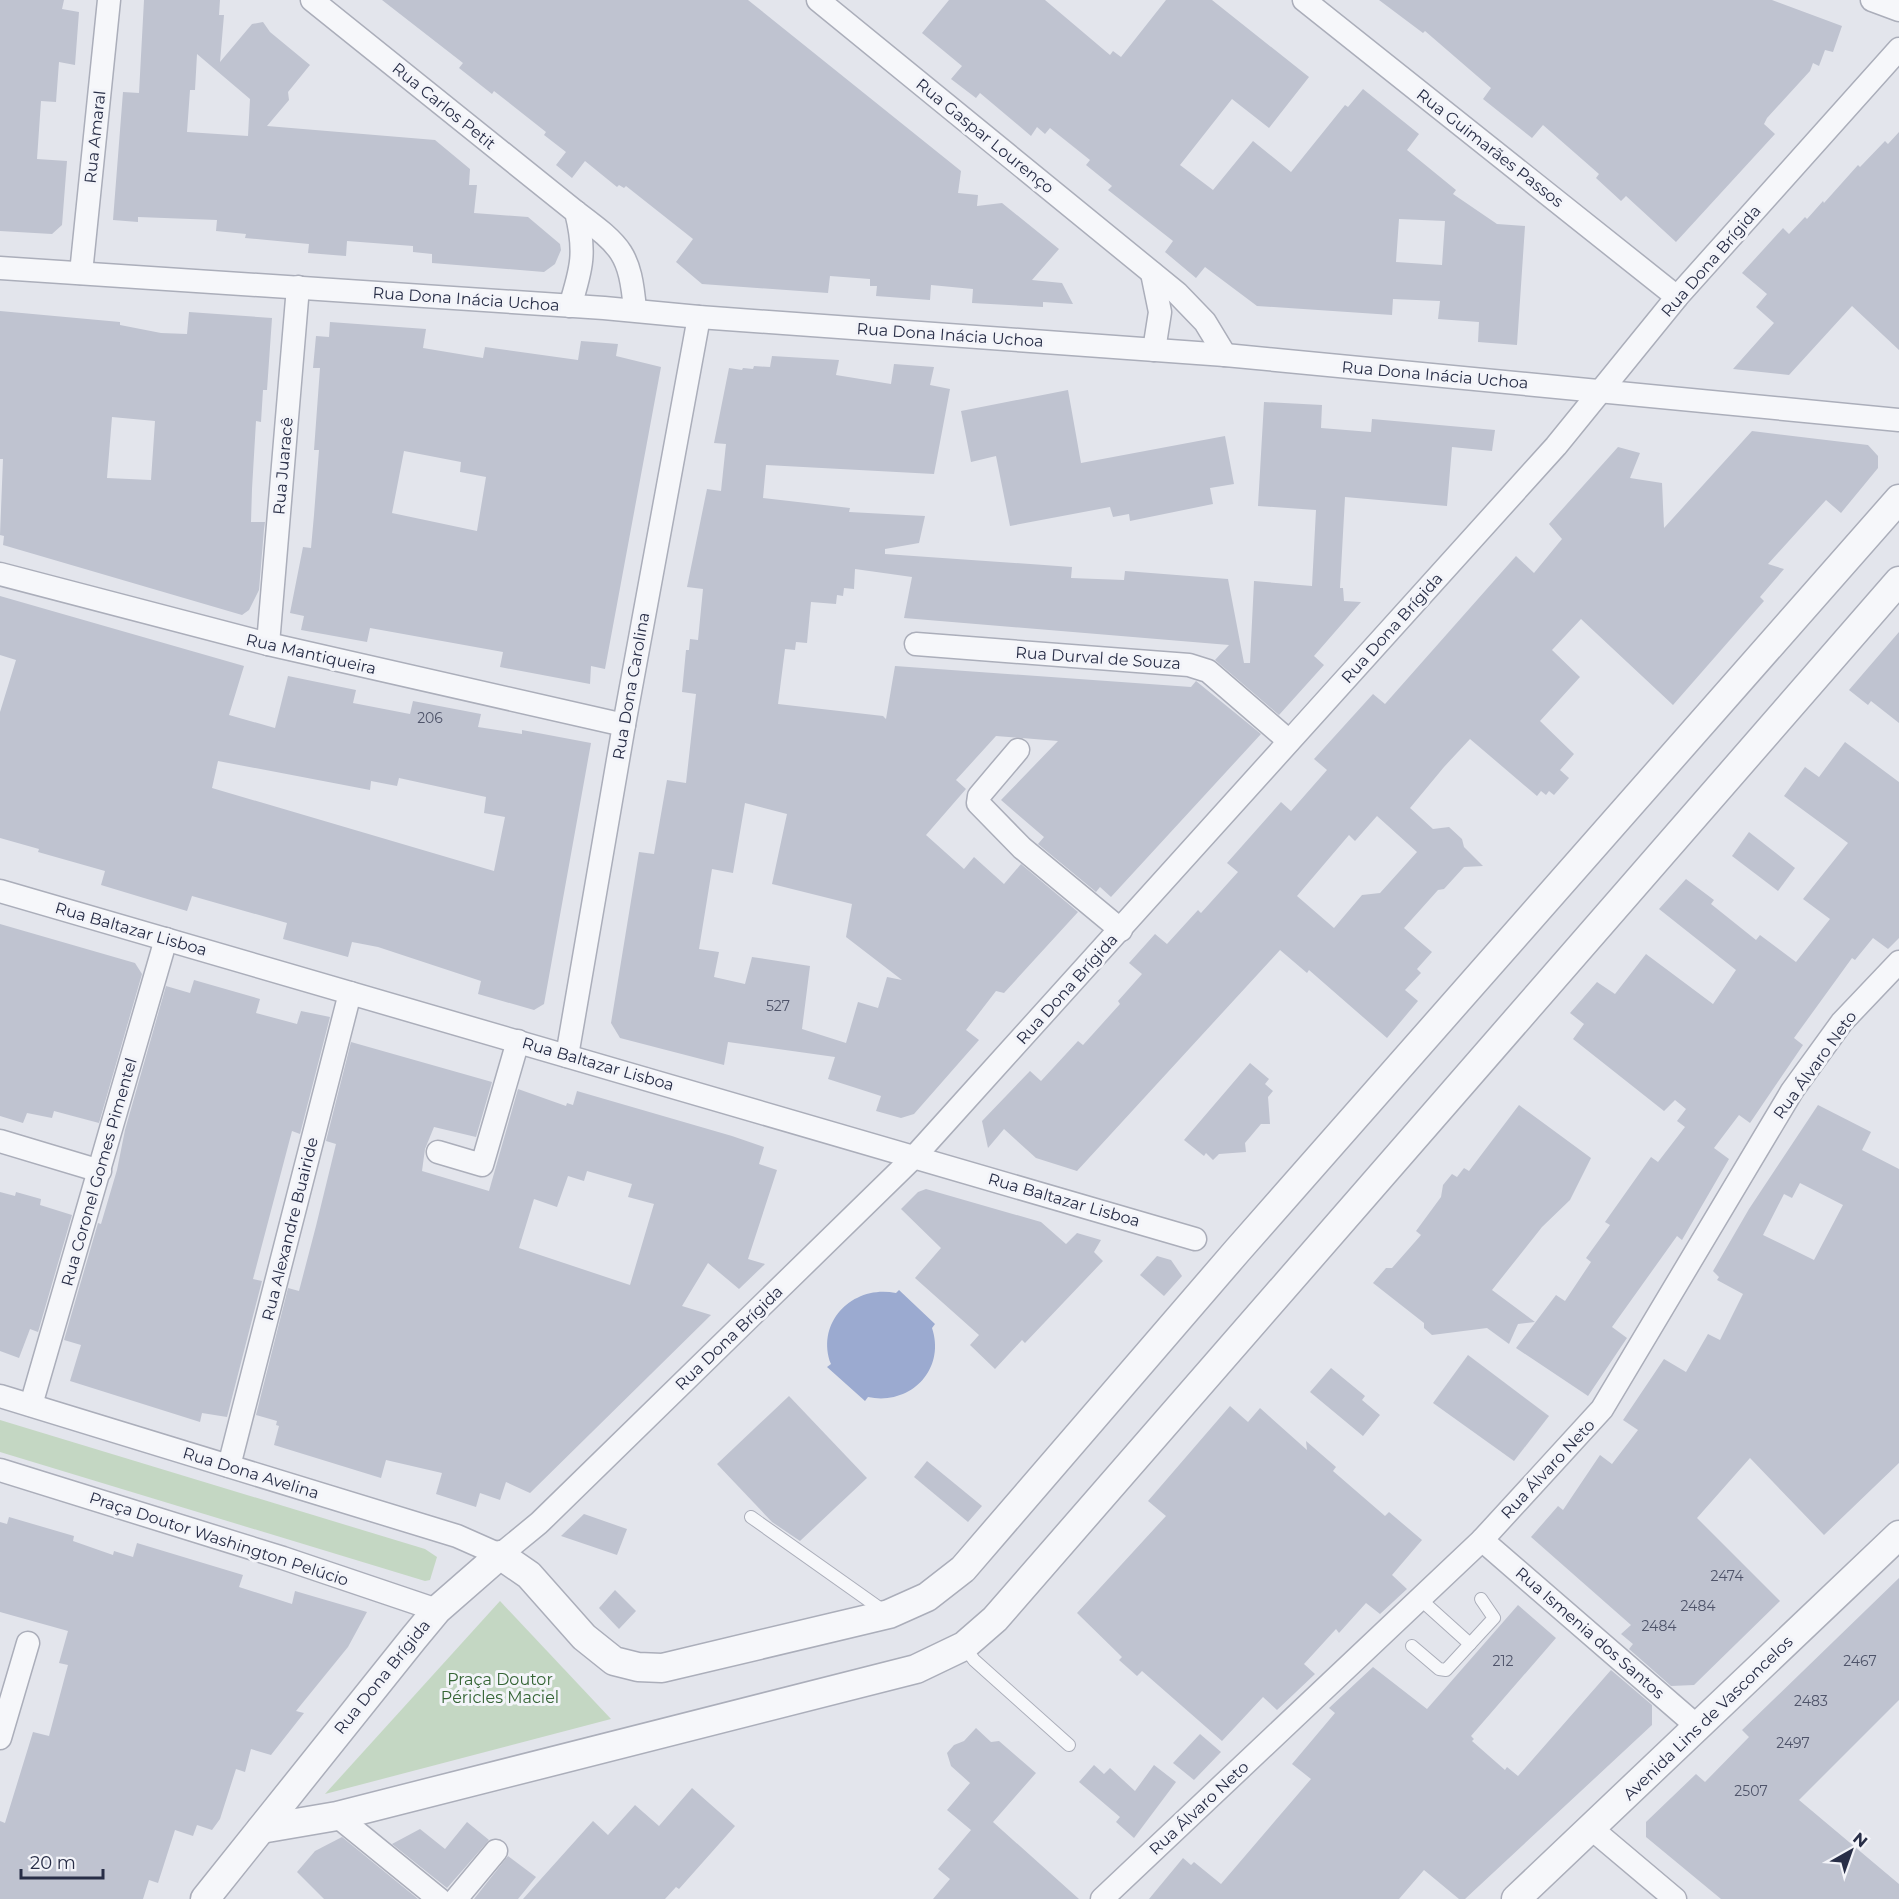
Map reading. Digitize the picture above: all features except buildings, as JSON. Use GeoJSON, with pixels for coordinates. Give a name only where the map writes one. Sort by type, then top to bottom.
{"type":"FeatureCollection","features":[{"type":"Feature","properties":{"kind":"street","name":"Rua Amaral"},"geometry":{"type":"LineString","coordinates":[[81,273],[108,0]]}},
{"type":"Feature","properties":{"kind":"street","name":"Rua Carlos Petit"},"geometry":{"type":"LineString","coordinates":[[312,0],[606,235],[622,253],[632,275],[635,310]]}},
{"type":"Feature","properties":{"kind":"street","name":"Rua Gaspar Lourenço"},"geometry":{"type":"LineString","coordinates":[[818,0],[1177,293],[1205,322],[1225,355]]}},
{"type":"Feature","properties":{"kind":"street","name":"Rua Guimarães Passos"},"geometry":{"type":"LineString","coordinates":[[1304,0],[1677,297]]}},
{"type":"Feature","properties":{"kind":"street"},"geometry":{"type":"LineString","coordinates":[[1872,0],[1899,10]]}},
{"type":"Feature","properties":{"kind":"street","name":"Rua Dona Brígida"},"geometry":{"type":"LineString","coordinates":[[205,1899],[437,1610],[538,1523],[915,1156],[1556,446],[1677,297],[1899,49]]}},
{"type":"Feature","properties":{"kind":"street"},"geometry":{"type":"LineString","coordinates":[[570,306],[581,272],[583,241],[576,212]]}},
{"type":"Feature","properties":{"kind":"street","name":"Rua Dona Inácia Uchoa"},"geometry":{"type":"LineString","coordinates":[[0,268],[635,310],[699,317],[1225,355],[1899,420]]}},
{"type":"Feature","properties":{"kind":"street"},"geometry":{"type":"LineString","coordinates":[[1152,273],[1160,312],[1154,350]]}},
{"type":"Feature","properties":{"kind":"street","name":"Rua Juaracê"},"geometry":{"type":"LineString","coordinates":[[268,644],[298,287]]}},
{"type":"Feature","properties":{"kind":"street","name":"Rua Dona Carolina"},"geometry":{"type":"LineString","coordinates":[[567,1056],[624,725],[699,317]]}},
{"type":"Feature","properties":{"kind":"street"},"geometry":{"type":"LineString","coordinates":[[500,1555],[530,1575],[592,1643],[614,1661],[638,1667],[662,1668],[889,1614],[927,1597],[963,1569],[992,1537],[1222,1269],[1899,499]]}},
{"type":"Feature","properties":{"kind":"street","name":"Rua Mantiqueira"},"geometry":{"type":"LineString","coordinates":[[0,574],[268,644],[624,725]]}},
{"type":"Feature","properties":{"kind":"street"},"geometry":{"type":"LineString","coordinates":[[261,1829],[337,1816],[916,1669],[964,1646],[995,1619],[1899,581]]}},
{"type":"Feature","properties":{"kind":"street","name":"Rua Durval de Souza"},"geometry":{"type":"LineString","coordinates":[[916,644],[1190,665],[1208,671],[1289,741]]}},
{"type":"Feature","properties":{"kind":"street"},"geometry":{"type":"LineString","coordinates":[[1018,750],[979,795],[978,802],[1022,848],[1121,930]]}},
{"type":"Feature","properties":{"kind":"street","name":"Rua Baltazar Lisboa"},"geometry":{"type":"LineString","coordinates":[[0,891],[1195,1239]]}},
{"type":"Feature","properties":{"kind":"street","name":"Rua Coronel Gomes Pimentel"},"geometry":{"type":"LineString","coordinates":[[31,1405],[166,939]]}},
{"type":"Feature","properties":{"kind":"street","name":"Rua Álvaro Neto"},"geometry":{"type":"LineString","coordinates":[[1102,1899],[1482,1540],[1602,1409],[1792,1091],[1842,1022],[1899,962]]}},
{"type":"Feature","properties":{"kind":"street","name":"Rua Alexandre Buairide"},"geometry":{"type":"LineString","coordinates":[[230,1466],[350,993]]}},
{"type":"Feature","properties":{"kind":"street"},"geometry":{"type":"LineString","coordinates":[[438,1152],[482,1165],[518,1041]]}},
{"type":"Feature","properties":{"kind":"street"},"geometry":{"type":"LineString","coordinates":[[0,1141],[100,1171]]}},
{"type":"Feature","properties":{"kind":"street","name":"Rua Dona Avelina"},"geometry":{"type":"LineString","coordinates":[[0,1396],[457,1536],[500,1555]]}},
{"type":"Feature","properties":{"kind":"street","name":"Praça Doutor Washington Pelúcio"},"geometry":{"type":"LineString","coordinates":[[0,1470],[283,1558],[437,1610]]}},
{"type":"Feature","properties":{"kind":"street","name":"Avenida Lins de Vasconcelos"},"geometry":{"type":"LineString","coordinates":[[1516,1899],[1899,1535]]}},
{"type":"Feature","properties":{"kind":"street","name":"Rua Ismenia dos Santos"},"geometry":{"type":"LineString","coordinates":[[1482,1540],[1698,1726]]}},
{"type":"Feature","properties":{"kind":"street"},"geometry":{"type":"LineString","coordinates":[[0,1738],[28,1643]]}},
{"type":"Feature","properties":{"kind":"street"},"geometry":{"type":"LineString","coordinates":[[337,1816],[439,1899]]}},
{"type":"Feature","properties":{"kind":"street"},"geometry":{"type":"LineString","coordinates":[[1592,1829],[1675,1899]]}},
{"type":"Feature","properties":{"kind":"street"},"geometry":{"type":"LineString","coordinates":[[456,1899],[496,1851]]}},
{"type":"Feature","properties":{"kind":"lane"},"geometry":{"type":"LineString","coordinates":[[751,1517],[889,1614]]}},
{"type":"Feature","properties":{"kind":"lane"},"geometry":{"type":"LineString","coordinates":[[1420,1599],[1470,1644]]}},
{"type":"Feature","properties":{"kind":"lane"},"geometry":{"type":"LineString","coordinates":[[1412,1646],[1439,1669],[1446,1670],[1494,1618],[1481,1599]]}},
{"type":"Feature","properties":{"kind":"lane"},"geometry":{"type":"LineString","coordinates":[[964,1646],[974,1660],[1069,1745]]}},
{"type":"Feature","properties":{"kind":"green space"},"geometry":{"type":"Polygon","coordinates":[[[0,1420],[425,1549],[437,1557],[430,1580],[425,1581],[0,1452],[0,1420]]]}},
{"type":"Feature","properties":{"kind":"green space","name":"Praça Doutor Péricles Maciel"},"geometry":{"type":"Polygon","coordinates":[[[500,1601],[611,1719],[325,1794],[500,1601]]]}},
{"type":"Feature","properties":{"kind":"water"},"geometry":{"type":"Polygon","coordinates":[[[899,1290],[935,1324],[932,1328],[935,1343],[934,1358],[921,1382],[910,1390],[898,1396],[868,1397],[865,1401],[827,1367],[831,1364],[827,1348],[828,1334],[833,1320],[853,1300],[866,1294],[896,1293],[899,1290]]]}}]}
